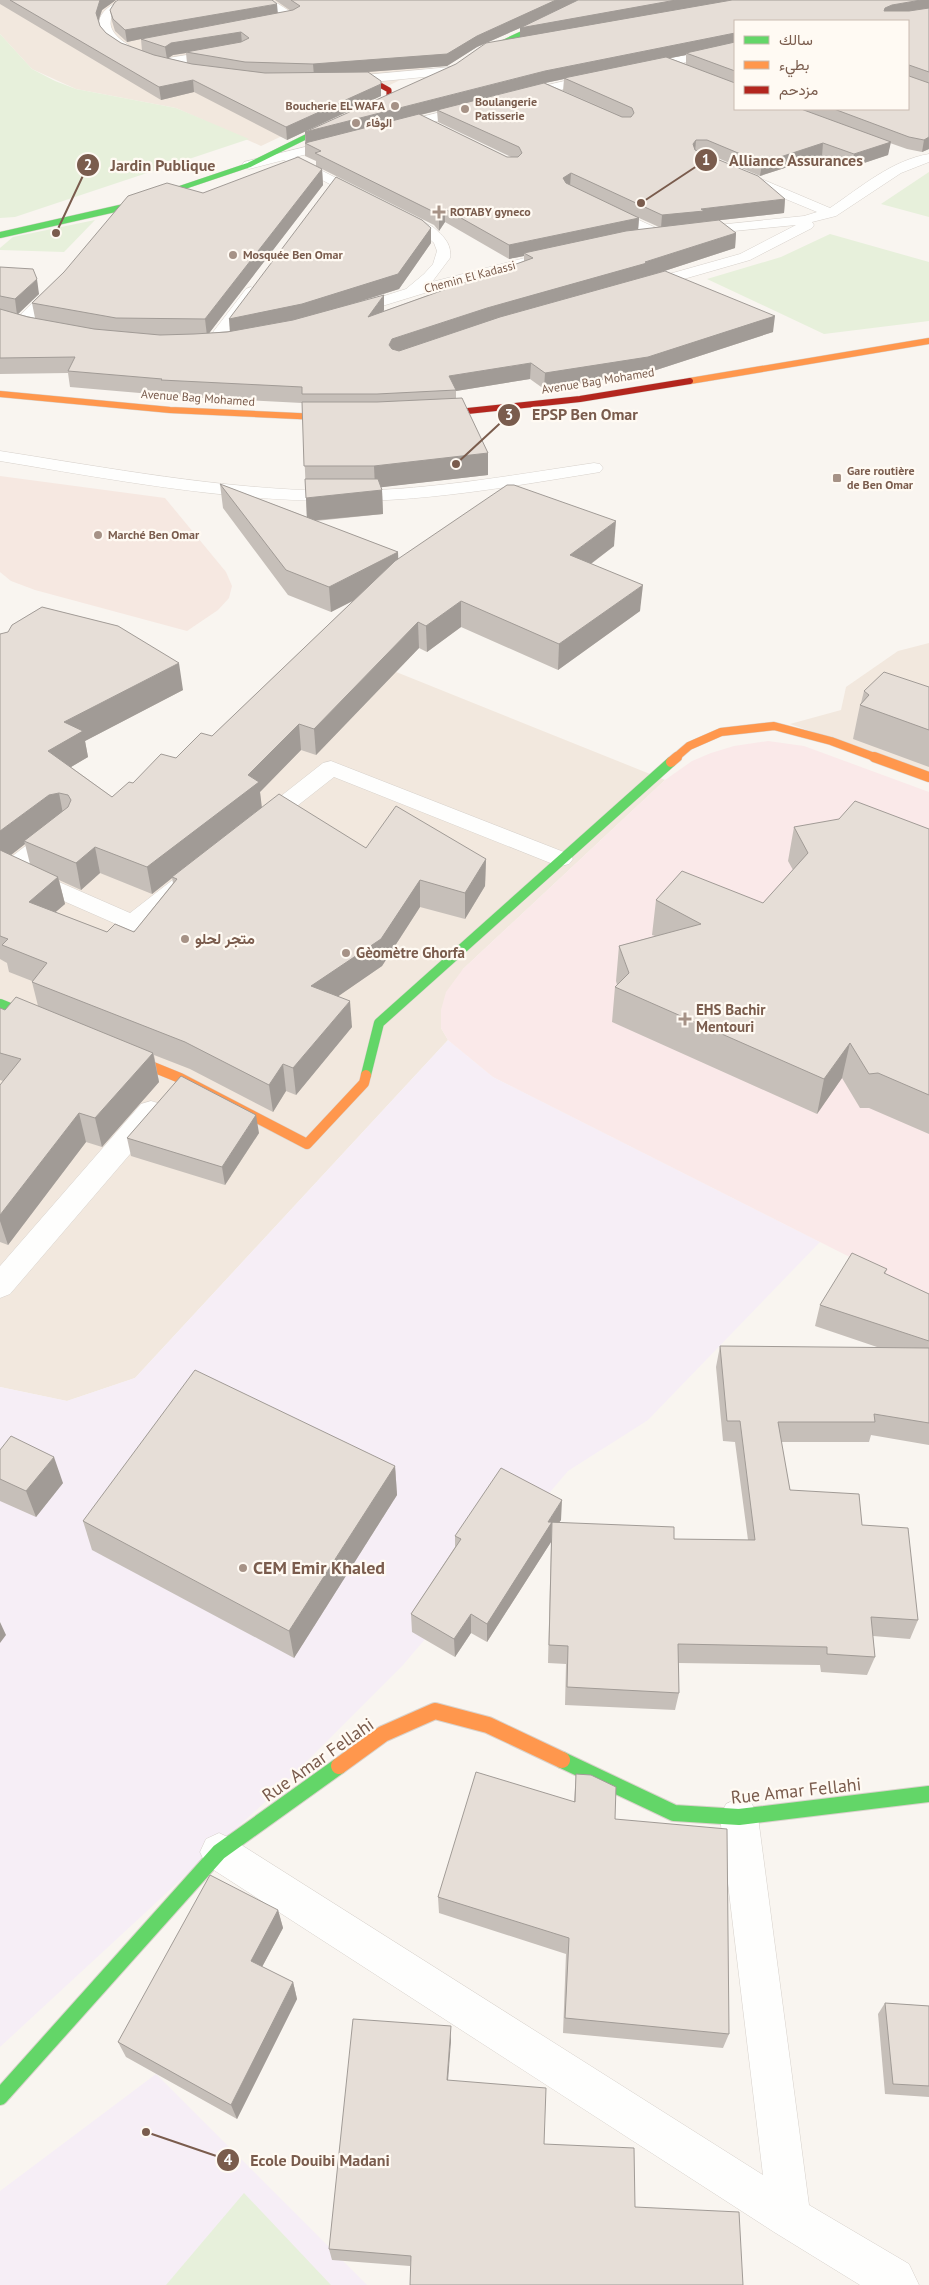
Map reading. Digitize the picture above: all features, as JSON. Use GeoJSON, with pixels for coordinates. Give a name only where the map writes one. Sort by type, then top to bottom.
{"type":"FeatureCollection","features":[{"type":"Feature","properties":{"kind":"main road"},"geometry":{"type":"LineString","coordinates":[[416,86],[459,66],[482,51],[594,0]]}},
{"type":"Feature","properties":{"kind":"main road"},"geometry":{"type":"LineString","coordinates":[[371,80],[389,90],[389,98]]}},
{"type":"Feature","properties":{"kind":"main road"},"geometry":{"type":"LineString","coordinates":[[0,235],[124,207],[249,165],[345,118]]}},
{"type":"Feature","properties":{"kind":"main road","name":"Avenue Bag Mohamed"},"geometry":{"type":"LineString","coordinates":[[418,416],[580,399],[929,341]]}},
{"type":"Feature","properties":{"kind":"main road"},"geometry":{"type":"LineString","coordinates":[[887,348],[929,355]]}},
{"type":"Feature","properties":{"kind":"main road","name":"Avenue Bag Mohamed"},"geometry":{"type":"LineString","coordinates":[[0,394],[91,405],[256,416],[352,418]]}},
{"type":"Feature","properties":{"kind":"main road"},"geometry":{"type":"LineString","coordinates":[[109,1049],[180,1078],[307,1144],[364,1083],[379,1024],[689,746],[721,732],[774,726],[831,740],[929,777]]}},
{"type":"Feature","properties":{"kind":"main road"},"geometry":{"type":"LineString","coordinates":[[0,1005],[55,1026]]}},
{"type":"Feature","properties":{"kind":"main road","name":"Rue Amar Fellahi"},"geometry":{"type":"LineString","coordinates":[[0,2097],[219,1852],[383,1734],[435,1712],[488,1725],[674,1813],[739,1817],[929,1794]]}},
{"type":"Feature","properties":{"kind":"street"},"geometry":{"type":"LineString","coordinates":[[128,0],[116,5],[107,13],[104,20],[105,28],[112,38],[125,48],[162,63],[192,70]]}},
{"type":"Feature","properties":{"kind":"street"},"geometry":{"type":"LineString","coordinates":[[264,0],[292,17],[274,20]]}},
{"type":"Feature","properties":{"kind":"street"},"geometry":{"type":"LineString","coordinates":[[482,51],[531,42]]}},
{"type":"Feature","properties":{"kind":"street"},"geometry":{"type":"LineString","coordinates":[[125,48],[144,44]]}},
{"type":"Feature","properties":{"kind":"street"},"geometry":{"type":"LineString","coordinates":[[506,99],[619,72],[734,49]]}},
{"type":"Feature","properties":{"kind":"street"},"geometry":{"type":"LineString","coordinates":[[162,63],[233,51]]}},
{"type":"Feature","properties":{"kind":"street"},"geometry":{"type":"LineString","coordinates":[[665,63],[691,73]]}},
{"type":"Feature","properties":{"kind":"street"},"geometry":{"type":"LineString","coordinates":[[333,82],[371,80],[459,66]]}},
{"type":"Feature","properties":{"kind":"street"},"geometry":{"type":"LineString","coordinates":[[545,89],[563,97]]}},
{"type":"Feature","properties":{"kind":"street"},"geometry":{"type":"LineString","coordinates":[[384,131],[487,104]]}},
{"type":"Feature","properties":{"kind":"street"},"geometry":{"type":"LineString","coordinates":[[420,121],[437,129]]}},
{"type":"Feature","properties":{"kind":"street"},"geometry":{"type":"LineString","coordinates":[[249,165],[357,138]]}},
{"type":"Feature","properties":{"kind":"street"},"geometry":{"type":"LineString","coordinates":[[899,153],[923,159]]}},
{"type":"Feature","properties":{"kind":"street"},"geometry":{"type":"LineString","coordinates":[[284,157],[428,230],[442,244],[444,257],[433,274],[410,294]]}},
{"type":"Feature","properties":{"kind":"street"},"geometry":{"type":"LineString","coordinates":[[624,291],[745,257],[831,214],[873,184],[923,159]]}},
{"type":"Feature","properties":{"kind":"street"},"geometry":{"type":"LineString","coordinates":[[726,169],[831,214]]}},
{"type":"Feature","properties":{"kind":"street"},"geometry":{"type":"LineString","coordinates":[[323,197],[334,182]]}},
{"type":"Feature","properties":{"kind":"street"},"geometry":{"type":"LineString","coordinates":[[597,205],[658,234]]}},
{"type":"Feature","properties":{"kind":"street"},"geometry":{"type":"LineString","coordinates":[[106,228],[124,207]]}},
{"type":"Feature","properties":{"kind":"street"},"geometry":{"type":"LineString","coordinates":[[630,239],[658,234],[804,220],[831,214]]}},
{"type":"Feature","properties":{"kind":"street","name":"Chemin El Kadassi"},"geometry":{"type":"LineString","coordinates":[[336,316],[568,251]]}},
{"type":"Feature","properties":{"kind":"street"},"geometry":{"type":"LineString","coordinates":[[35,327],[13,322],[72,270]]}},
{"type":"Feature","properties":{"kind":"street"},"geometry":{"type":"LineString","coordinates":[[231,341],[206,343],[259,282]]}},
{"type":"Feature","properties":{"kind":"street"},"geometry":{"type":"LineString","coordinates":[[0,456],[210,488],[329,496],[413,492],[594,468]]}},
{"type":"Feature","properties":{"kind":"street"},"geometry":{"type":"LineString","coordinates":[[247,834],[331,768],[561,859]]}},
{"type":"Feature","properties":{"kind":"street"},"geometry":{"type":"LineString","coordinates":[[64,828],[10,869],[132,923],[201,870]]}},
{"type":"Feature","properties":{"kind":"street"},"geometry":{"type":"LineString","coordinates":[[0,1286],[180,1078]]}},
{"type":"Feature","properties":{"kind":"street"},"geometry":{"type":"LineString","coordinates":[[739,1817],[789,2217]]}},
{"type":"Feature","properties":{"kind":"street"},"geometry":{"type":"LineString","coordinates":[[219,1852],[789,2217],[893,2280],[897,2285]]}},
{"type":"Feature","properties":{"kind":"shaded area"},"geometry":{"type":"Polygon","coordinates":[[[0,0],[569,0],[261,146],[176,108],[76,89],[32,69],[0,34],[0,0]]]}},
{"type":"Feature","properties":{"kind":"shaded area","name":"Marché Ben Omar"},"geometry":{"type":"Polygon","coordinates":[[[0,476],[165,498],[226,572],[232,586],[229,598],[218,610],[187,631],[35,590],[11,581],[0,572],[0,476]]]}},
{"type":"Feature","properties":{"kind":"shaded area"},"geometry":{"type":"Polygon","coordinates":[[[929,643],[929,773],[790,724],[841,710],[846,687],[898,651],[929,643]]]}},
{"type":"Feature","properties":{"kind":"shaded area"},"geometry":{"type":"Polygon","coordinates":[[[344,651],[665,780],[463,969],[441,1028],[448,1040],[135,1378],[67,1401],[0,1387],[0,852],[72,801],[116,820],[344,651]]]}},
{"type":"Feature","properties":{"kind":"shaded area","name":"EHS Bachir Mentouri"},"geometry":{"type":"Polygon","coordinates":[[[768,741],[804,746],[929,792],[929,1297],[493,1077],[448,1040],[441,1028],[441,1010],[446,992],[463,969],[665,780],[692,761],[711,753],[734,746],[768,741]]]}},
{"type":"Feature","properties":{"kind":"shaded area","name":"CEM Emir Khaled"},"geometry":{"type":"Polygon","coordinates":[[[448,1040],[493,1077],[820,1242],[648,1420],[568,1471],[403,1665],[278,1790],[0,2047],[0,1387],[67,1401],[135,1378],[448,1040]]]}},
{"type":"Feature","properties":{"kind":"shaded area"},"geometry":{"type":"Polygon","coordinates":[[[156,2074],[367,2285],[0,2285],[0,2191],[156,2074]]]}},
{"type":"Feature","properties":{"kind":"green space"},"geometry":{"type":"Polygon","coordinates":[[[0,34],[32,69],[55,81],[76,89],[176,108],[249,139],[15,217],[0,218],[0,34]]]}},
{"type":"Feature","properties":{"kind":"green space"},"geometry":{"type":"Polygon","coordinates":[[[929,172],[929,217],[881,204],[929,172]]]}},
{"type":"Feature","properties":{"kind":"green space"},"geometry":{"type":"Polygon","coordinates":[[[95,220],[64,252],[0,250],[13,237],[95,220]]]}},
{"type":"Feature","properties":{"kind":"green space"},"geometry":{"type":"Polygon","coordinates":[[[830,234],[929,262],[929,321],[824,334],[707,279],[781,257],[830,234]]]}},
{"type":"Feature","properties":{"kind":"green space"},"geometry":{"type":"Polygon","coordinates":[[[244,2193],[331,2285],[166,2285],[244,2193]]]}},
{"type":"Feature","properties":{"kind":"building"},"geometry":{"type":"Polygon","coordinates":[[[10,0],[100,0],[96,13],[100,26],[106,33],[121,43],[154,55],[192,64],[265,73],[368,72],[381,81],[381,84],[286,127],[193,80],[159,87],[10,0]]]}},
{"type":"Feature","properties":{"kind":"building"},"geometry":{"type":"Polygon","coordinates":[[[118,0],[272,0],[277,4],[125,30],[113,19],[110,10],[118,0]]]}},
{"type":"Feature","properties":{"kind":"building"},"geometry":{"type":"Polygon","coordinates":[[[291,0],[556,0],[477,36],[447,54],[313,64],[245,62],[186,52],[241,42],[249,38],[241,32],[171,43],[165,47],[141,39],[293,10],[300,6],[291,0]]]}},
{"type":"Feature","properties":{"kind":"building"},"geometry":{"type":"Polygon","coordinates":[[[578,0],[676,0],[520,28],[578,0]]]}},
{"type":"Feature","properties":{"kind":"building"},"geometry":{"type":"Polygon","coordinates":[[[732,0],[921,0],[892,5],[885,8],[884,11],[909,11],[929,8],[929,72],[909,65],[909,20],[734,20],[734,33],[545,71],[305,132],[456,64],[486,43],[732,0]]]}},
{"type":"Feature","properties":{"kind":"building"},"geometry":{"type":"Polygon","coordinates":[[[734,42],[734,71],[686,53],[734,42]]]}},
{"type":"Feature","properties":{"kind":"building"},"geometry":{"type":"Polygon","coordinates":[[[666,57],[734,83],[734,110],[804,110],[891,142],[854,154],[823,143],[762,163],[707,140],[696,140],[693,144],[695,150],[758,176],[785,199],[701,209],[704,211],[662,215],[571,173],[563,178],[566,183],[639,218],[509,245],[445,209],[439,217],[434,212],[315,153],[321,151],[305,143],[419,114],[507,157],[518,157],[522,153],[519,147],[437,110],[544,83],[622,117],[631,117],[634,113],[632,108],[564,78],[666,57]]]}},
{"type":"Feature","properties":{"kind":"building"},"geometry":{"type":"Polygon","coordinates":[[[909,76],[929,83],[929,137],[924,140],[909,137],[837,110],[909,110],[909,76]]]}},
{"type":"Feature","properties":{"kind":"building"},"geometry":{"type":"Polygon","coordinates":[[[298,157],[322,169],[205,319],[116,318],[32,303],[64,272],[128,196],[167,183],[203,193],[298,157]]]}},
{"type":"Feature","properties":{"kind":"building"},"geometry":{"type":"Polygon","coordinates":[[[336,177],[422,220],[431,228],[398,274],[302,304],[229,319],[336,177]]]}},
{"type":"Feature","properties":{"kind":"building"},"geometry":{"type":"Polygon","coordinates":[[[719,220],[736,233],[645,262],[647,263],[487,308],[392,339],[389,345],[392,349],[399,351],[500,317],[665,271],[775,316],[648,357],[545,373],[531,363],[449,376],[456,390],[377,394],[302,394],[302,387],[161,380],[68,371],[75,357],[0,358],[0,309],[28,317],[94,329],[160,335],[194,334],[227,332],[293,320],[384,295],[368,317],[533,258],[524,253],[626,231],[719,220]]]}},
{"type":"Feature","properties":{"kind":"building"},"geometry":{"type":"Polygon","coordinates":[[[0,267],[33,269],[37,279],[15,299],[0,296],[0,267]]]}},
{"type":"Feature","properties":{"kind":"building"},"geometry":{"type":"Polygon","coordinates":[[[462,398],[488,453],[374,466],[304,466],[302,402],[377,402],[462,398]]]}},
{"type":"Feature","properties":{"kind":"building"},"geometry":{"type":"Polygon","coordinates":[[[305,479],[378,479],[382,490],[306,498],[305,479]]]}},
{"type":"Feature","properties":{"kind":"building"},"geometry":{"type":"Polygon","coordinates":[[[220,484],[398,552],[329,587],[286,570],[220,484]]]}},
{"type":"Feature","properties":{"kind":"building"},"geometry":{"type":"Polygon","coordinates":[[[507,485],[514,485],[616,521],[570,555],[643,585],[559,644],[461,601],[426,626],[418,622],[314,729],[299,724],[248,775],[259,782],[147,867],[95,847],[76,863],[24,841],[68,807],[71,800],[68,795],[59,793],[49,795],[0,831],[0,634],[8,632],[12,625],[42,607],[118,626],[179,663],[64,722],[83,731],[48,751],[112,797],[129,782],[133,783],[161,754],[176,758],[201,733],[212,736],[395,561],[507,485]]]}},
{"type":"Feature","properties":{"kind":"building"},"geometry":{"type":"Polygon","coordinates":[[[884,672],[929,687],[929,730],[860,705],[869,695],[864,691],[884,672]]]}},
{"type":"Feature","properties":{"kind":"building"},"geometry":{"type":"Polygon","coordinates":[[[279,794],[366,848],[396,806],[486,859],[465,893],[420,880],[381,939],[311,986],[350,1001],[293,1068],[283,1064],[269,1085],[185,1042],[32,982],[47,963],[2,945],[8,939],[0,936],[0,850],[58,877],[29,902],[107,932],[115,924],[134,932],[177,879],[172,877],[279,794]]]}},
{"type":"Feature","properties":{"kind":"building"},"geometry":{"type":"Polygon","coordinates":[[[855,801],[929,829],[929,1095],[878,1073],[869,1074],[850,1043],[824,1079],[615,987],[629,973],[619,946],[701,924],[656,900],[682,871],[763,903],[808,853],[794,827],[839,819],[855,801]]]}},
{"type":"Feature","properties":{"kind":"building"},"geometry":{"type":"Polygon","coordinates":[[[16,997],[153,1053],[95,1118],[79,1113],[0,1215],[0,1085],[21,1059],[0,1053],[0,1008],[5,1010],[16,997]]]}},
{"type":"Feature","properties":{"kind":"building"},"geometry":{"type":"Polygon","coordinates":[[[181,1076],[256,1115],[222,1167],[127,1138],[181,1076]]]}},
{"type":"Feature","properties":{"kind":"building"},"geometry":{"type":"Polygon","coordinates":[[[852,1253],[887,1269],[884,1273],[929,1294],[929,1341],[820,1305],[852,1253]]]}},
{"type":"Feature","properties":{"kind":"building"},"geometry":{"type":"Polygon","coordinates":[[[720,1346],[929,1348],[929,1423],[874,1414],[875,1422],[778,1422],[790,1490],[859,1494],[862,1525],[908,1528],[918,1620],[871,1617],[875,1657],[827,1654],[827,1647],[678,1644],[679,1693],[567,1687],[568,1646],[549,1645],[552,1522],[674,1527],[674,1539],[755,1540],[740,1421],[727,1421],[720,1346]]]}},
{"type":"Feature","properties":{"kind":"building"},"geometry":{"type":"Polygon","coordinates":[[[195,1370],[395,1466],[289,1631],[83,1521],[195,1370]]]}},
{"type":"Feature","properties":{"kind":"building"},"geometry":{"type":"Polygon","coordinates":[[[11,1436],[54,1457],[26,1491],[0,1479],[0,1450],[11,1436]]]}},
{"type":"Feature","properties":{"kind":"building"},"geometry":{"type":"Polygon","coordinates":[[[501,1468],[562,1500],[548,1522],[552,1522],[487,1624],[471,1614],[454,1639],[411,1614],[461,1539],[455,1536],[501,1468]]]}},
{"type":"Feature","properties":{"kind":"building"},"geometry":{"type":"Polygon","coordinates":[[[476,1772],[575,1802],[576,1774],[591,1775],[616,1787],[615,1819],[727,1829],[729,2034],[565,2018],[569,1938],[438,1897],[476,1772]]]}},
{"type":"Feature","properties":{"kind":"building"},"geometry":{"type":"Polygon","coordinates":[[[210,1875],[278,1910],[251,1961],[293,1982],[231,2105],[118,2042],[210,1875]]]}},
{"type":"Feature","properties":{"kind":"building"},"geometry":{"type":"Polygon","coordinates":[[[885,2003],[929,2006],[929,2086],[893,2084],[885,2003]]]}},
{"type":"Feature","properties":{"kind":"building"},"geometry":{"type":"Polygon","coordinates":[[[353,2019],[451,2026],[447,2080],[546,2088],[544,2144],[634,2148],[635,2207],[739,2212],[743,2285],[410,2285],[411,2256],[329,2249],[353,2019]]]}},
{"type":"Feature","properties":{"kind":"traffic: fast"},"geometry":{"type":"LineString","coordinates":[[474,56],[594,0]]}},
{"type":"Feature","properties":{"kind":"traffic: fast"},"geometry":{"type":"LineString","coordinates":[[0,235],[124,207],[249,165],[338,121]]}},
{"type":"Feature","properties":{"kind":"traffic: fast"},"geometry":{"type":"LineString","coordinates":[[366,1075],[379,1023],[671,762]]}},
{"type":"Feature","properties":{"kind":"traffic: fast"},"geometry":{"type":"LineString","coordinates":[[0,1004],[42,1021]]}},
{"type":"Feature","properties":{"kind":"traffic: fast"},"geometry":{"type":"LineString","coordinates":[[562,1760],[674,1813],[739,1817],[929,1794]]}},
{"type":"Feature","properties":{"kind":"traffic: fast"},"geometry":{"type":"LineString","coordinates":[[0,2097],[219,1852],[339,1766]]}},
{"type":"Feature","properties":{"kind":"traffic: slow"},"geometry":{"type":"LineString","coordinates":[[690,381],[929,341]]}},
{"type":"Feature","properties":{"kind":"traffic: slow"},"geometry":{"type":"LineString","coordinates":[[0,394],[170,410],[340,418]]}},
{"type":"Feature","properties":{"kind":"traffic: slow"},"geometry":{"type":"LineString","coordinates":[[671,762],[689,746],[721,732],[774,726],[831,741],[929,777]]}},
{"type":"Feature","properties":{"kind":"traffic: slow"},"geometry":{"type":"LineString","coordinates":[[121,1054],[180,1078],[307,1144],[364,1083],[366,1075]]}},
{"type":"Feature","properties":{"kind":"traffic: slow"},"geometry":{"type":"LineString","coordinates":[[339,1766],[383,1734],[435,1711],[488,1725],[562,1760]]}},
{"type":"Feature","properties":{"kind":"traffic: jam"},"geometry":{"type":"LineString","coordinates":[[371,80],[389,90],[389,98]]}},
{"type":"Feature","properties":{"kind":"traffic: jam"},"geometry":{"type":"LineString","coordinates":[[430,415],[580,399],[690,381]]}},
{"type":"Feature","properties":{"kind":"place","name":"Boucherie EL WAFA"},"geometry":{"type":"Point","coordinates":[395,106]}},
{"type":"Feature","properties":{"kind":"place","name":"Boulangerie Patisserie"},"geometry":{"type":"Point","coordinates":[465,109]}},
{"type":"Feature","properties":{"kind":"place","name":"الوفاء"},"geometry":{"type":"Point","coordinates":[356,123]}},
{"type":"Feature","properties":{"kind":"place","name":"Alliance Assurances"},"geometry":{"type":"Point","coordinates":[641,203]}},
{"type":"Feature","properties":{"kind":"place","name":"ROTABY gyneco"},"geometry":{"type":"Point","coordinates":[439,212]}},
{"type":"Feature","properties":{"kind":"place","name":"Jardin Publique"},"geometry":{"type":"Point","coordinates":[56,233]}},
{"type":"Feature","properties":{"kind":"place","name":"Mosquée Ben Omar"},"geometry":{"type":"Point","coordinates":[233,255]}},
{"type":"Feature","properties":{"kind":"place","name":"EPSP Ben Omar"},"geometry":{"type":"Point","coordinates":[456,464]}},
{"type":"Feature","properties":{"kind":"place","name":"Gare routière de Ben Omar"},"geometry":{"type":"Point","coordinates":[837,478]}},
{"type":"Feature","properties":{"kind":"place","name":"Marché Ben Omar"},"geometry":{"type":"Point","coordinates":[98,535]}},
{"type":"Feature","properties":{"kind":"place","name":"متجر لحلو"},"geometry":{"type":"Point","coordinates":[185,939]}},
{"type":"Feature","properties":{"kind":"place","name":"Gèomètre Ghorfa"},"geometry":{"type":"Point","coordinates":[346,953]}},
{"type":"Feature","properties":{"kind":"place","name":"EHS Bachir Mentouri"},"geometry":{"type":"Point","coordinates":[685,1019]}},
{"type":"Feature","properties":{"kind":"place","name":"CEM Emir Khaled"},"geometry":{"type":"Point","coordinates":[243,1568]}},
{"type":"Feature","properties":{"kind":"place","name":"Ecole Douibi Madani"},"geometry":{"type":"Point","coordinates":[146,2132]}}]}
